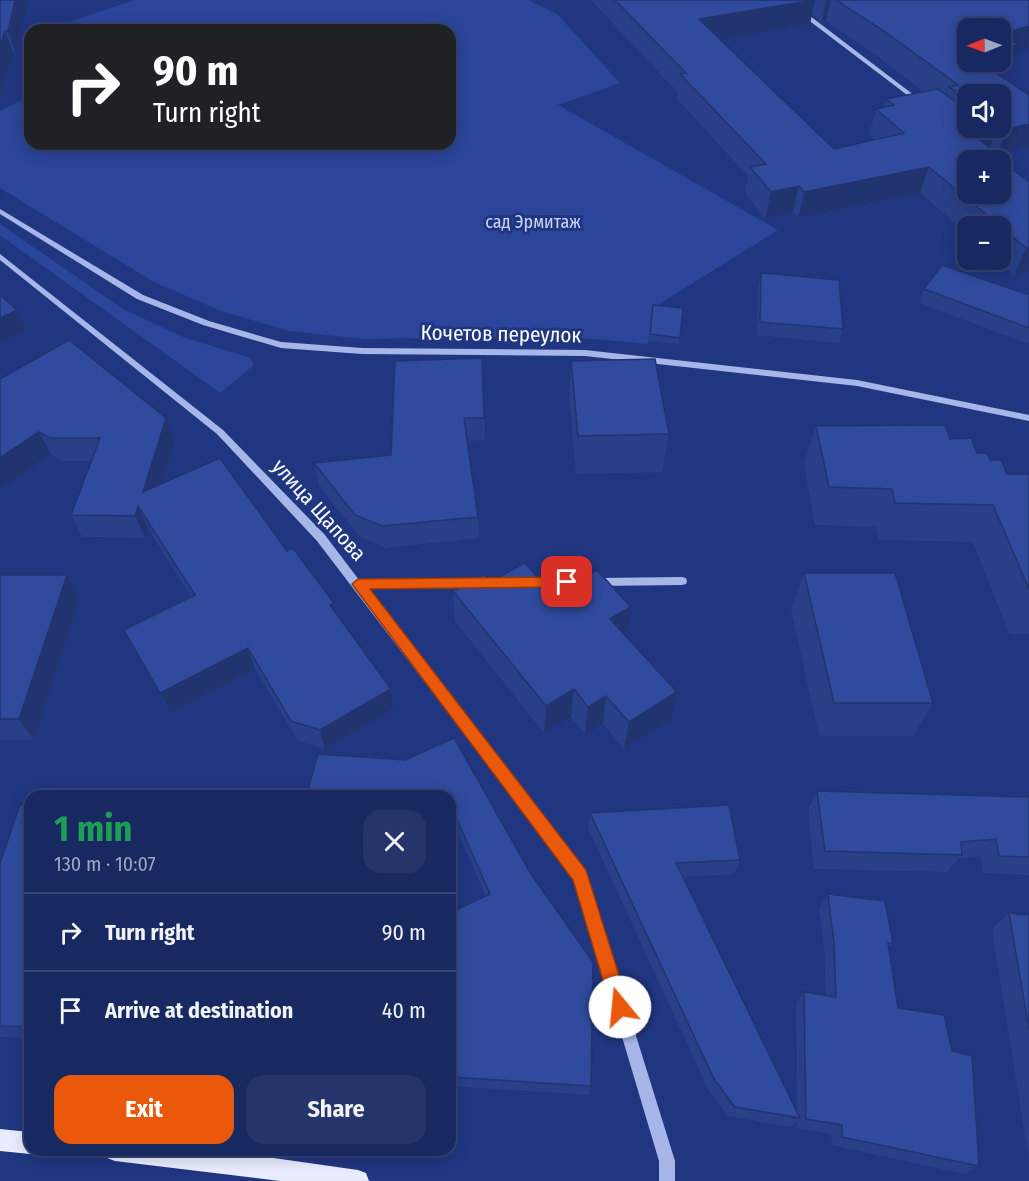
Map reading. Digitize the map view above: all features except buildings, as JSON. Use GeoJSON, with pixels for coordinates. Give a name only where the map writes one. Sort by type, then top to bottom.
{"type":"FeatureCollection","features":[{"type":"Feature","properties":{"kind":"main road"},"geometry":{"type":"LineString","coordinates":[[0,1140],[24,1142]]}},
{"type":"Feature","properties":{"kind":"main road"},"geometry":{"type":"LineString","coordinates":[[179,1156],[358,1181]]}},
{"type":"Feature","properties":{"kind":"street"},"geometry":{"type":"LineString","coordinates":[[785,0],[931,111]]}},
{"type":"Feature","properties":{"kind":"street","name":"Кочетов переулок"},"geometry":{"type":"LineString","coordinates":[[0,211],[140,297],[206,323],[281,345],[362,351],[585,352],[857,383],[1029,418]]}},
{"type":"Feature","properties":{"kind":"street","name":"улица Щапова"},"geometry":{"type":"LineString","coordinates":[[0,256],[220,432],[321,538],[580,876],[667,1161],[668,1181]]}},
{"type":"Feature","properties":{"kind":"street"},"geometry":{"type":"LineString","coordinates":[[590,582],[682,581]]}},
{"type":"Feature","properties":{"kind":"street"},"geometry":{"type":"LineString","coordinates":[[358,584],[496,583]]}},
{"type":"Feature","properties":{"kind":"green space","name":"сад Эрмитаж"},"geometry":{"type":"Polygon","coordinates":[[[134,0],[528,0],[557,14],[620,83],[558,105],[778,230],[653,308],[648,344],[558,336],[364,339],[289,331],[221,311],[154,282],[0,188],[0,111],[24,99],[24,150],[456,150],[456,24],[69,24],[69,22],[134,0]]]}},
{"type":"Feature","properties":{"kind":"green space"},"geometry":{"type":"Polygon","coordinates":[[[0,224],[123,309],[183,337],[250,358],[254,365],[220,393],[0,235],[0,224]]]}},
{"type":"Feature","properties":{"kind":"route"},"geometry":{"type":"LineString","coordinates":[[567,582],[358,584],[580,876],[620,1007]]}}]}
